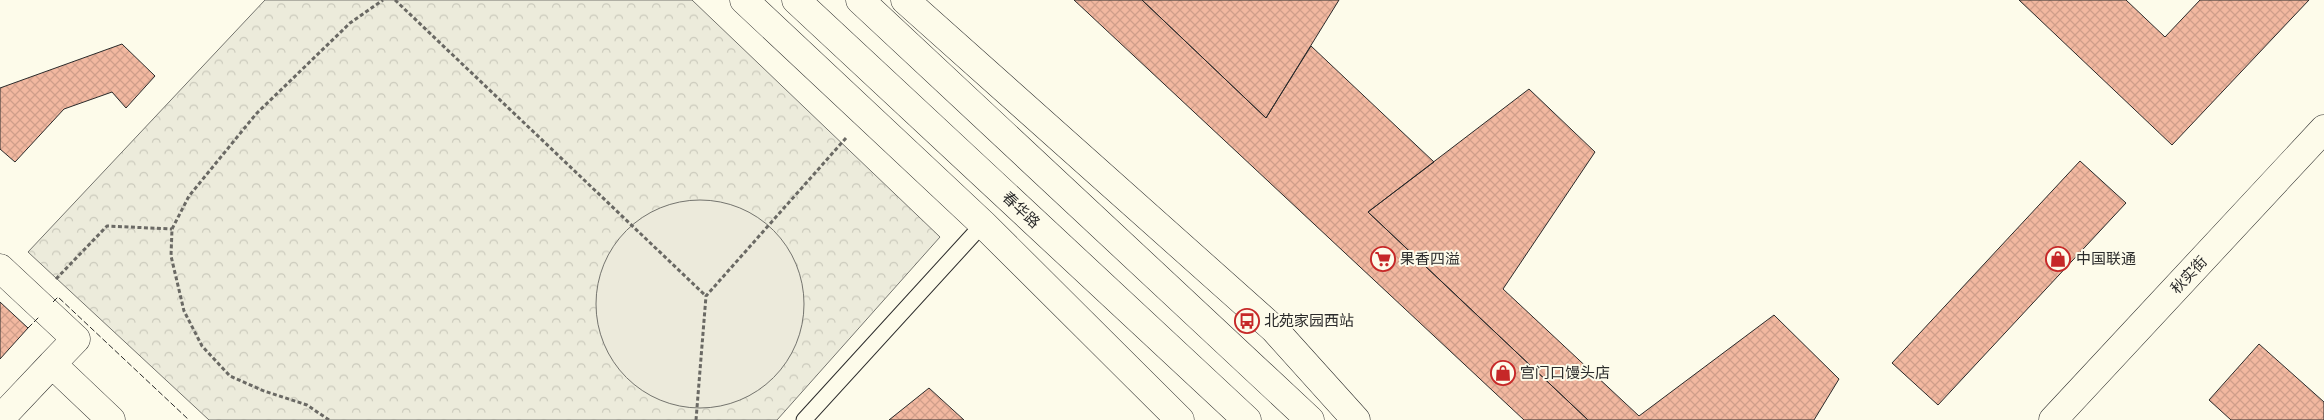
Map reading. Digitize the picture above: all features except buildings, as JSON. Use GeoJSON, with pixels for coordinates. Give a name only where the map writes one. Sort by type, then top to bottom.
{"type":"FeatureCollection","features":[{"type":"Feature","properties":{"kind":"street"},"geometry":{"type":"LineString","coordinates":[[744,0],[983,224],[1180,420]]}},
{"type":"Feature","properties":{"kind":"street","name":"春华路"},"geometry":{"type":"LineString","coordinates":[[796,0],[1248,420]]}},
{"type":"Feature","properties":{"kind":"street"},"geometry":{"type":"LineString","coordinates":[[860,0],[1310,420]]}},
{"type":"Feature","properties":{"kind":"street"},"geometry":{"type":"LineString","coordinates":[[905,0],[1274,329],[1356,420]]}},
{"type":"Feature","properties":{"kind":"street","name":"秋实街"},"geometry":{"type":"LineString","coordinates":[[2053,420],[2324,129]]}},
{"type":"Feature","properties":{"kind":"street"},"geometry":{"type":"LineString","coordinates":[[0,268],[76,339],[0,419]]}},
{"type":"Feature","properties":{"kind":"street"},"geometry":{"type":"LineString","coordinates":[[52,364],[111,420]]}},
{"type":"Feature","properties":{"kind":"lane"},"geometry":{"type":"LineString","coordinates":[[804,420],[983,224]]}},
{"type":"Feature","properties":{"kind":"path"},"geometry":{"type":"LineString","coordinates":[[329,420],[307,405],[264,391],[230,376],[202,346],[184,311],[171,256],[172,229],[189,196],[256,114],[350,23],[383,0]]}},
{"type":"Feature","properties":{"kind":"path"},"geometry":{"type":"LineString","coordinates":[[395,0],[706,296]]}},
{"type":"Feature","properties":{"kind":"path"},"geometry":{"type":"LineString","coordinates":[[696,420],[706,296],[867,115]]}},
{"type":"Feature","properties":{"kind":"path"},"geometry":{"type":"LineString","coordinates":[[35,301],[107,226],[172,229]]}},
{"type":"Feature","properties":{"kind":"green space"},"geometry":{"type":"Polygon","coordinates":[[[265,0],[692,0],[940,237],[777,420],[209,420],[28,252],[265,0]]]}},
{"type":"Feature","properties":{"kind":"shaded area"},"geometry":{"type":"Polygon","coordinates":[[[690,200],[710,200],[730,204],[749,212],[774,230],[787,246],[796,264],[804,294],[800,334],[796,344],[787,362],[774,378],[758,391],[730,404],[710,408],[690,408],[670,404],[651,396],[626,378],[613,362],[600,334],[596,314],[596,294],[600,274],[608,255],[626,230],[642,217],[670,204],[690,200]]]}},
{"type":"Feature","properties":{"kind":"fence"},"geometry":{"type":"LineString","coordinates":[[53,302],[58,297],[189,420]]}},
{"type":"Feature","properties":{"kind":"fence"},"geometry":{"type":"LineString","coordinates":[[28,328],[39,317]]}},
{"type":"Feature","properties":{"kind":"place","name":"果香四溢"},"geometry":{"type":"Point","coordinates":[1383,259]}},
{"type":"Feature","properties":{"kind":"place","name":"中国联通"},"geometry":{"type":"Point","coordinates":[2058,259]}},
{"type":"Feature","properties":{"kind":"place","name":"北苑家园西站"},"geometry":{"type":"Point","coordinates":[1247,321]}},
{"type":"Feature","properties":{"kind":"place","name":"宫门口馒头店"},"geometry":{"type":"Point","coordinates":[1503,373]}}]}
